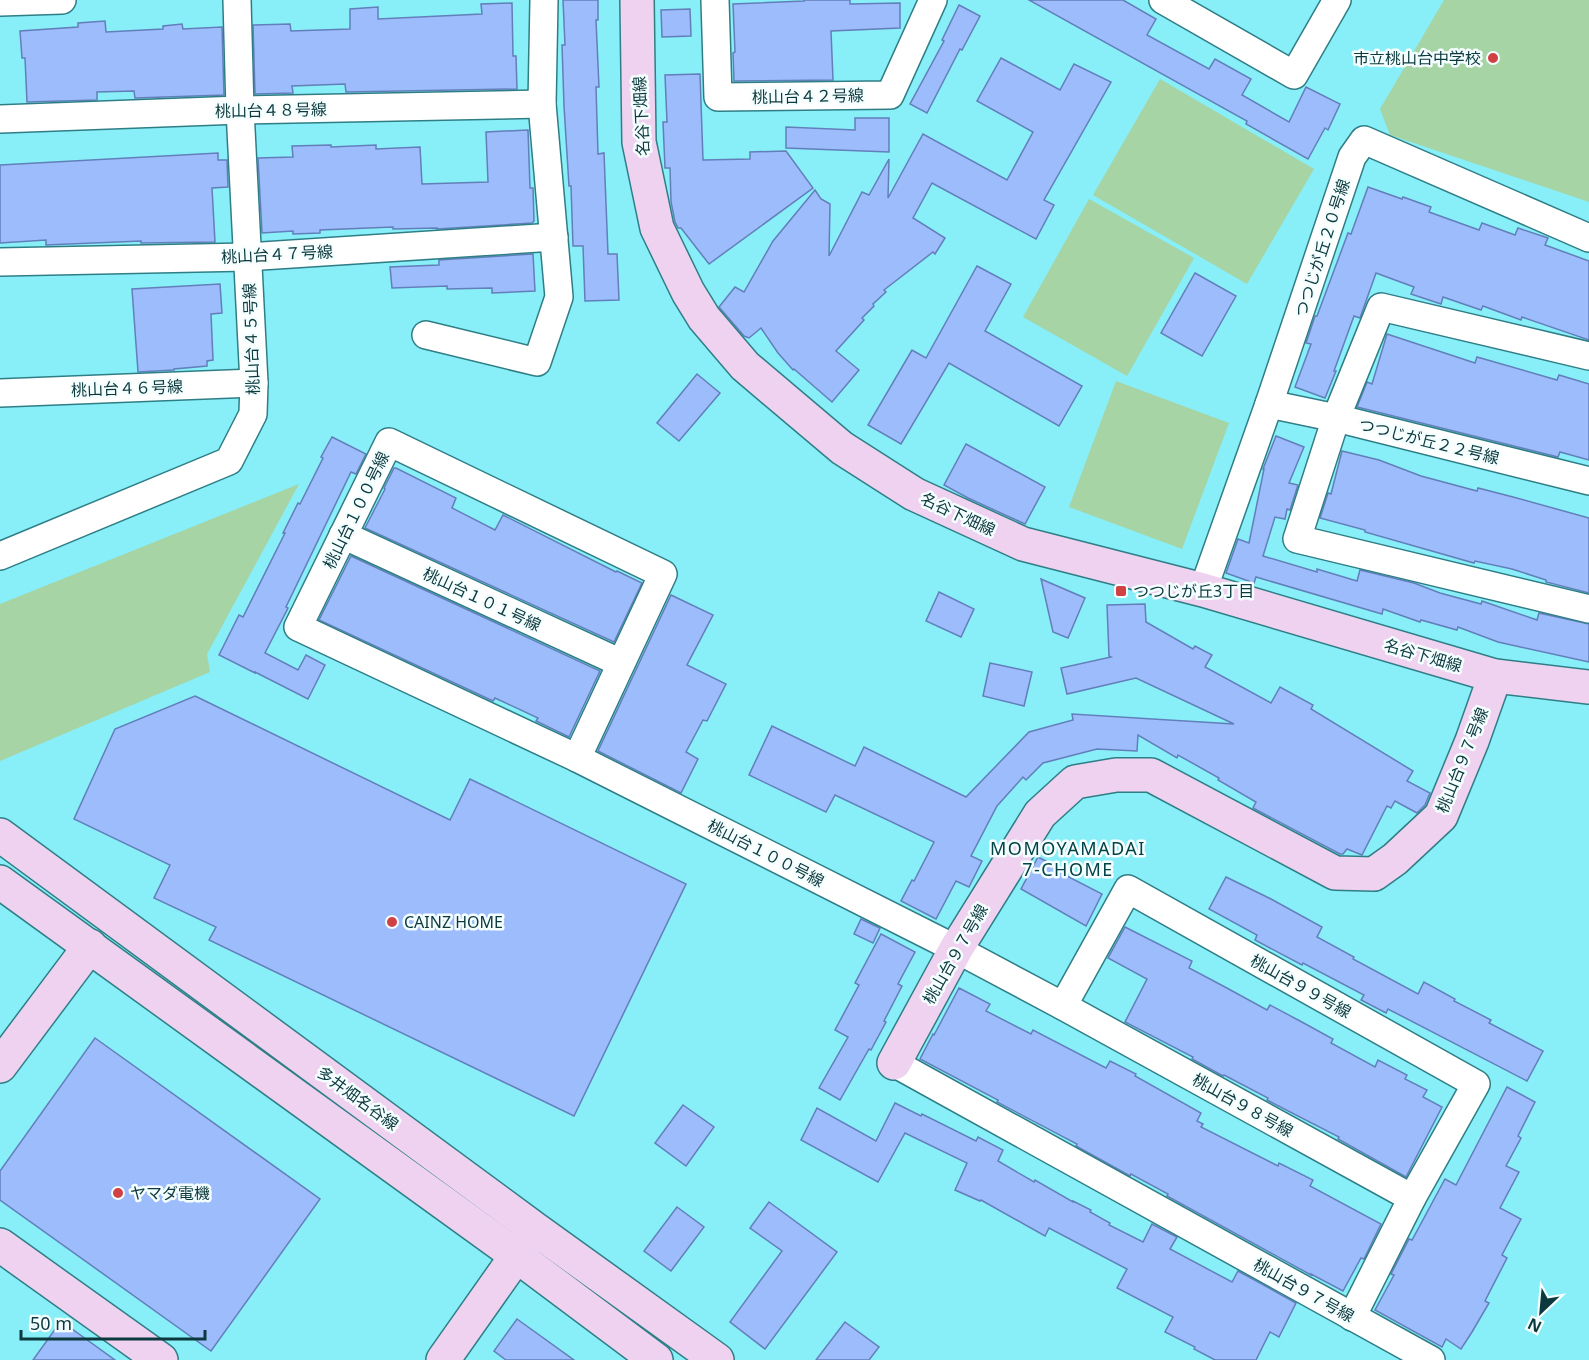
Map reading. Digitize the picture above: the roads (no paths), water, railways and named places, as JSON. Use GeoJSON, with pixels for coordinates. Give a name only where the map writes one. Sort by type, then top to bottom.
{"type":"FeatureCollection","features":[{"type":"Feature","properties":{"kind":"street"},"geometry":{"type":"LineString","coordinates":[[0,2],[62,0]]}},
{"type":"Feature","properties":{"kind":"street","name":"桃山台４５号線"},"geometry":{"type":"LineString","coordinates":[[0,556],[229,460],[253,414],[254,383],[240,110],[237,0]]}},
{"type":"Feature","properties":{"kind":"street"},"geometry":{"type":"LineString","coordinates":[[426,334],[537,362],[559,297],[542,104],[544,0]]}},
{"type":"Feature","properties":{"kind":"street","name":"名谷下畑線"},"geometry":{"type":"LineString","coordinates":[[638,0],[639,142],[657,228],[688,292],[705,318],[745,366],[842,448],[914,494],[1023,544],[1203,590],[1495,676],[1589,687]]}},
{"type":"Feature","properties":{"kind":"street","name":"桃山台４２号線"},"geometry":{"type":"LineString","coordinates":[[716,0],[718,97],[890,95],[933,0]]}},
{"type":"Feature","properties":{"kind":"street"},"geometry":{"type":"LineString","coordinates":[[1163,0],[1198,9],[1294,75],[1337,0]]}},
{"type":"Feature","properties":{"kind":"street","name":"桃山台４８号線"},"geometry":{"type":"LineString","coordinates":[[0,120],[240,110],[542,104]]}},
{"type":"Feature","properties":{"kind":"street","name":"つつじが丘２０号線"},"geometry":{"type":"LineString","coordinates":[[1203,590],[1269,404],[1352,157],[1364,140],[1589,238]]}},
{"type":"Feature","properties":{"kind":"street","name":"桃山台４７号線"},"geometry":{"type":"LineString","coordinates":[[0,262],[247,257],[554,237]]}},
{"type":"Feature","properties":{"kind":"street"},"geometry":{"type":"LineString","coordinates":[[1589,356],[1381,307],[1336,418],[1297,539],[1589,609]]}},
{"type":"Feature","properties":{"kind":"street","name":"桃山台４６号線"},"geometry":{"type":"LineString","coordinates":[[0,393],[254,383]]}},
{"type":"Feature","properties":{"kind":"street","name":"つつじが丘２２号線"},"geometry":{"type":"LineString","coordinates":[[1269,404],[1336,418],[1589,481]]}},
{"type":"Feature","properties":{"kind":"street","name":"桃山台１００号線"},"geometry":{"type":"LineString","coordinates":[[577,758],[663,574],[389,442],[298,627],[577,758],[956,949]]}},
{"type":"Feature","properties":{"kind":"street","name":"桃山台１０１号線"},"geometry":{"type":"LineString","coordinates":[[343,535],[621,663]]}},
{"type":"Feature","properties":{"kind":"street","name":"桃山台９７号線"},"geometry":{"type":"LineString","coordinates":[[1431,1360],[894,1063],[956,949],[1040,814],[1075,782],[1116,775],[1151,775],[1335,873],[1374,874],[1395,859],[1441,816],[1472,741],[1495,676]]}},
{"type":"Feature","properties":{"kind":"street","name":"多井畑名谷線"},"geometry":{"type":"LineString","coordinates":[[0,835],[535,1229],[717,1360]]}},
{"type":"Feature","properties":{"kind":"street"},"geometry":{"type":"LineString","coordinates":[[0,882],[517,1256],[656,1360]]}},
{"type":"Feature","properties":{"kind":"street","name":"桃山台９９号線"},"geometry":{"type":"LineString","coordinates":[[1063,1006],[1128,889],[1476,1084],[1412,1198]]}},
{"type":"Feature","properties":{"kind":"street"},"geometry":{"type":"LineString","coordinates":[[0,1066],[90,946]]}},
{"type":"Feature","properties":{"kind":"street","name":"桃山台９８号線"},"geometry":{"type":"LineString","coordinates":[[956,949],[1412,1198]]}},
{"type":"Feature","properties":{"kind":"street"},"geometry":{"type":"LineString","coordinates":[[1352,1317],[1412,1198]]}},
{"type":"Feature","properties":{"kind":"street"},"geometry":{"type":"LineString","coordinates":[[443,1360],[535,1229]]}},
{"type":"Feature","properties":{"kind":"street"},"geometry":{"type":"LineString","coordinates":[[0,1245],[161,1360]]}},
{"type":"Feature","properties":{"kind":"place","name":"市立桃山台中学校"},"geometry":{"type":"Point","coordinates":[1493,58]}},
{"type":"Feature","properties":{"kind":"place","name":"つつじが丘3丁目"},"geometry":{"type":"Point","coordinates":[1121,591]}},
{"type":"Feature","properties":{"kind":"place","name":"CAINZ HOME"},"geometry":{"type":"Point","coordinates":[392,922]}},
{"type":"Feature","properties":{"kind":"place","name":"ヤマダ電機"},"geometry":{"type":"Point","coordinates":[118,1193]}},
{"type":"Feature","properties":{"kind":"district","name":"MOMOYAMADAI 7-CHOME"},"geometry":{"type":"Point","coordinates":[1068,859]}}]}
